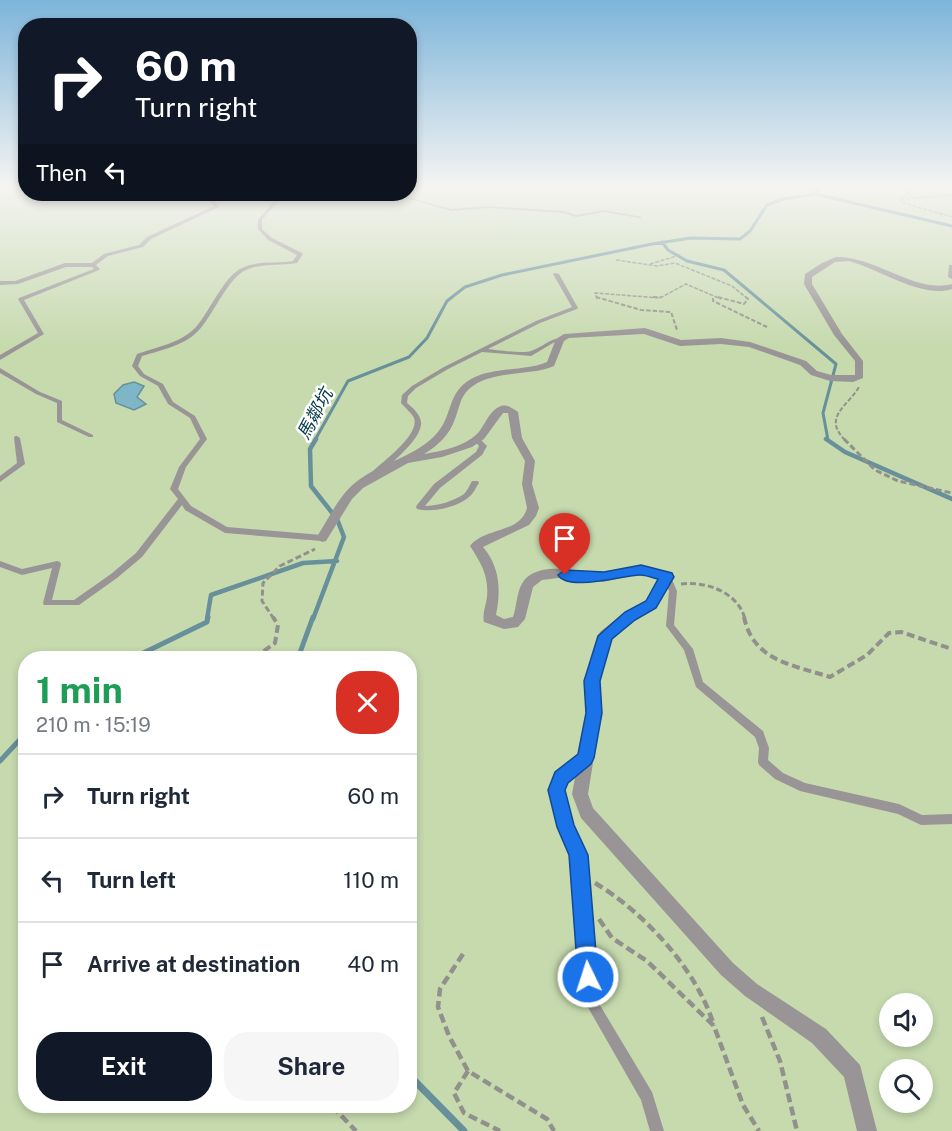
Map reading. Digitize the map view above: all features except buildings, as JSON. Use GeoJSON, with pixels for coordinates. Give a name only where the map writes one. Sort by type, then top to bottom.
{"type":"FeatureCollection","features":[{"type":"Feature","properties":{"kind":"street"},"geometry":{"type":"LineString","coordinates":[[322,538],[356,487],[377,472],[406,460],[444,432],[459,394],[468,385],[503,371],[544,368],[551,364],[560,339],[582,333],[645,331],[680,343],[721,341],[750,345],[802,363],[814,373],[844,379],[860,376],[859,361],[838,335],[808,284],[808,276],[826,264],[843,258],[937,290],[949,289],[952,286]]}},
{"type":"Feature","properties":{"kind":"street"},"geometry":{"type":"LineString","coordinates":[[952,267],[952,278]]}},
{"type":"Feature","properties":{"kind":"street"},"geometry":{"type":"LineString","coordinates":[[406,460],[435,456],[477,440],[496,412],[504,408],[513,412],[516,439],[530,461],[527,483],[533,508],[526,521],[508,532],[484,538],[476,546],[489,560],[495,594],[489,618],[508,626],[517,622],[521,615],[524,588],[533,578],[545,574],[604,577],[641,570],[667,577],[651,604],[630,616],[605,636],[592,681],[594,713],[580,794],[586,813],[719,960],[751,990],[819,1036],[853,1072],[867,1131]]}},
{"type":"Feature","properties":{"kind":"lane"},"geometry":{"type":"LineString","coordinates":[[0,283],[16,282],[65,265],[93,265],[106,255],[141,246],[147,240]]}},
{"type":"Feature","properties":{"kind":"lane"},"geometry":{"type":"LineString","coordinates":[[272,240],[300,254],[295,262],[240,271],[197,330],[175,343],[139,355],[135,366],[142,375],[161,385],[170,403],[193,417],[204,439],[183,467],[174,489],[188,508],[225,530],[322,538]]}},
{"type":"Feature","properties":{"kind":"lane"},"geometry":{"type":"LineString","coordinates":[[0,358],[41,334],[21,299],[97,269],[93,265]]}},
{"type":"Feature","properties":{"kind":"lane"},"geometry":{"type":"LineString","coordinates":[[377,472],[413,437],[419,427],[418,418],[404,403],[405,395],[414,387],[446,368],[538,322],[575,308],[575,303],[556,274]]}},
{"type":"Feature","properties":{"kind":"lane"},"geometry":{"type":"LineString","coordinates":[[483,351],[531,354],[560,339]]}},
{"type":"Feature","properties":{"kind":"lane"},"geometry":{"type":"LineString","coordinates":[[0,370],[39,393],[60,402],[59,421],[91,436]]}},
{"type":"Feature","properties":{"kind":"lane"},"geometry":{"type":"LineString","coordinates":[[0,480],[21,464],[16,438]]}},
{"type":"Feature","properties":{"kind":"lane"},"geometry":{"type":"LineString","coordinates":[[475,483],[467,495],[435,508],[426,510],[420,507],[437,486],[479,453],[483,446],[477,440]]}},
{"type":"Feature","properties":{"kind":"lane"},"geometry":{"type":"LineString","coordinates":[[0,564],[22,572],[57,564],[48,603],[76,603],[139,555],[182,498]]}},
{"type":"Feature","properties":{"kind":"lane"},"geometry":{"type":"LineString","coordinates":[[667,577],[673,591],[670,626],[688,649],[699,684],[759,734],[764,747],[763,762],[779,776],[804,788],[899,809],[921,820],[952,819]]}},
{"type":"Feature","properties":{"kind":"lane"},"geometry":{"type":"LineString","coordinates":[[585,758],[561,777],[556,790],[566,827],[579,855],[592,1004],[647,1097],[657,1131]]}},
{"type":"Feature","properties":{"kind":"path"},"geometry":{"type":"LineString","coordinates":[[645,265],[680,255]]}},
{"type":"Feature","properties":{"kind":"path"},"geometry":{"type":"LineString","coordinates":[[616,260],[645,265],[675,263],[732,286],[748,299],[744,304],[738,304],[713,298]]}},
{"type":"Feature","properties":{"kind":"path"},"geometry":{"type":"LineString","coordinates":[[679,332],[671,312],[597,299],[595,293],[656,298],[670,295],[681,285],[699,286],[713,298],[713,301],[767,327]]}},
{"type":"Feature","properties":{"kind":"path"},"geometry":{"type":"LineString","coordinates":[[860,376],[859,390],[842,406],[835,422],[837,432],[875,470],[898,481],[952,493]]}},
{"type":"Feature","properties":{"kind":"path"},"geometry":{"type":"LineString","coordinates":[[263,651],[274,643],[278,625],[262,601],[263,583],[280,566],[316,549],[322,538]]}},
{"type":"Feature","properties":{"kind":"path"},"geometry":{"type":"LineString","coordinates":[[673,591],[682,583],[699,583],[725,594],[741,608],[747,633],[755,645],[780,660],[830,677],[867,655],[889,633],[901,632],[952,649]]}},
{"type":"Feature","properties":{"kind":"path"},"geometry":{"type":"LineString","coordinates":[[580,875],[620,897],[656,928],[709,1005],[714,1026],[743,1105],[759,1131]]}},
{"type":"Feature","properties":{"kind":"path"},"geometry":{"type":"LineString","coordinates":[[582,895],[612,938],[647,961],[714,1026]]}},
{"type":"Feature","properties":{"kind":"path"},"geometry":{"type":"LineString","coordinates":[[463,954],[440,989],[438,1007],[449,1036],[468,1071],[547,1119],[554,1131]]}},
{"type":"Feature","properties":{"kind":"path"},"geometry":{"type":"LineString","coordinates":[[751,990],[780,1061],[797,1131]]}},
{"type":"Feature","properties":{"kind":"path"},"geometry":{"type":"LineString","coordinates":[[468,1071],[454,1093],[464,1113],[500,1131]]}},
{"type":"Feature","properties":{"kind":"path"},"geometry":{"type":"LineString","coordinates":[[336,1113],[356,1131]]}},
{"type":"Feature","properties":{"kind":"green space"},"geometry":{"type":"Polygon","coordinates":[[[0,240],[952,240],[952,1131],[0,1131],[0,240]]]}},
{"type":"Feature","properties":{"kind":"water"},"geometry":{"type":"Polygon","coordinates":[[[134,382],[144,386],[137,397],[146,404],[134,410],[116,403],[114,394],[123,385],[134,382]]]}},
{"type":"Feature","properties":{"kind":"waterway","name":"馬鄰坑"},"geometry":{"type":"LineString","coordinates":[[662,242],[679,240]]}},
{"type":"Feature","properties":{"kind":"waterway","name":"馬鄰坑"},"geometry":{"type":"LineString","coordinates":[[315,440],[348,381],[409,357],[427,338],[447,301],[465,287],[502,275],[662,242]]}},
{"type":"Feature","properties":{"kind":"waterway"},"geometry":{"type":"LineString","coordinates":[[662,242],[668,250],[687,261],[724,270],[836,364],[823,413],[828,440]]}},
{"type":"Feature","properties":{"kind":"waterway","name":"馬鄰坑"},"geometry":{"type":"LineString","coordinates":[[316,439],[310,449],[311,486],[337,519],[344,537],[335,561]]}},
{"type":"Feature","properties":{"kind":"waterway"},"geometry":{"type":"LineString","coordinates":[[826,439],[845,452],[952,499]]}},
{"type":"Feature","properties":{"kind":"waterway"},"geometry":{"type":"LineString","coordinates":[[207,619],[211,595],[303,563],[335,561]]}},
{"type":"Feature","properties":{"kind":"waterway","name":"馬鄰坑"},"geometry":{"type":"LineString","coordinates":[[313,619],[335,561]]}},
{"type":"Feature","properties":{"kind":"waterway"},"geometry":{"type":"LineString","coordinates":[[147,651],[207,622],[208,617]]}},
{"type":"Feature","properties":{"kind":"waterway","name":"馬鄰坑"},"geometry":{"type":"LineString","coordinates":[[301,651],[313,617]]}},
{"type":"Feature","properties":{"kind":"waterway"},"geometry":{"type":"LineString","coordinates":[[0,761],[18,742]]}},
{"type":"Feature","properties":{"kind":"waterway","name":"馬鄰坑"},"geometry":{"type":"LineString","coordinates":[[417,1083],[464,1131]]}},
{"type":"Feature","properties":{"kind":"route"},"geometry":{"type":"LineString","coordinates":[[565,575],[604,577],[641,570],[667,577],[651,604],[630,616],[605,636],[592,681],[594,713],[585,758],[561,777],[556,790],[566,827],[579,855],[588,977]]}}]}
